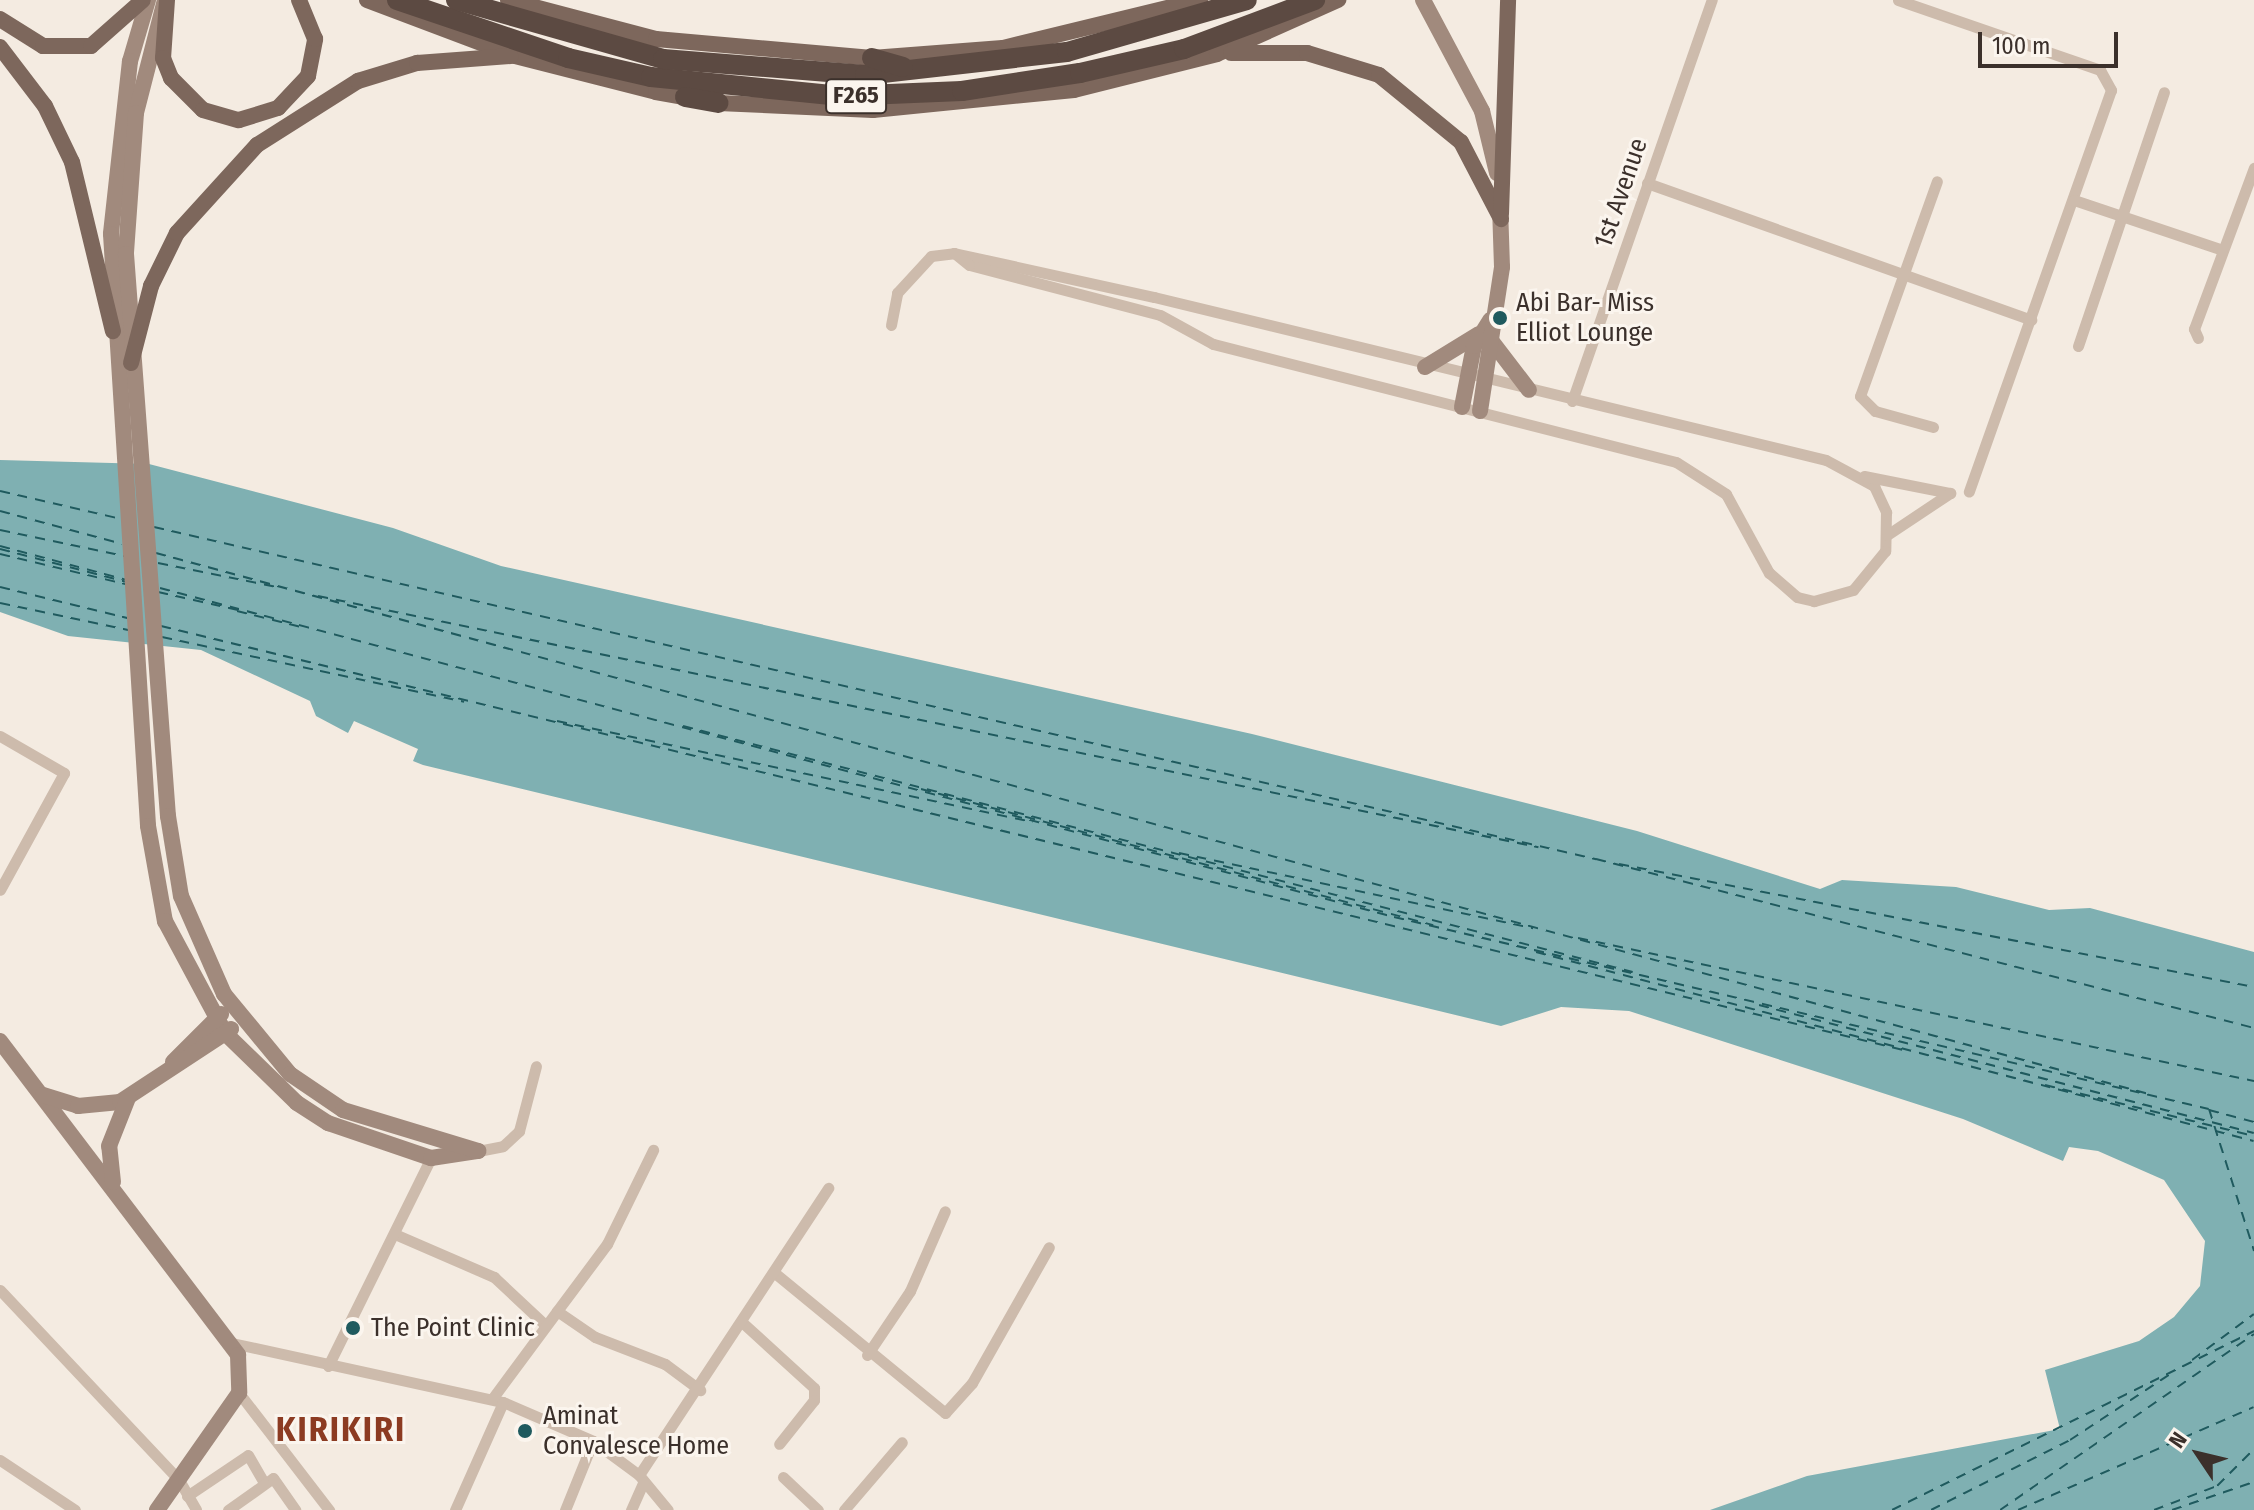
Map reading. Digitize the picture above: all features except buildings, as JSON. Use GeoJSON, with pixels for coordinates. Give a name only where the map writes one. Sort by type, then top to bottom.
{"type":"FeatureCollection","features":[{"type":"Feature","properties":{"kind":"highway","name":"F265"},"geometry":{"type":"LineString","coordinates":[[397,0],[653,85],[719,96],[911,95],[1147,66],[1187,55],[1315,0]]}},
{"type":"Feature","properties":{"kind":"highway","name":"F265"},"geometry":{"type":"LineString","coordinates":[[456,0],[663,59],[868,66],[925,63],[1110,43],[1247,0]]}},
{"type":"Feature","properties":{"kind":"highway"},"geometry":{"type":"LineString","coordinates":[[868,66],[925,63]]}},
{"type":"Feature","properties":{"kind":"highway"},"geometry":{"type":"LineString","coordinates":[[653,85],[677,95],[719,96]]}},
{"type":"Feature","properties":{"kind":"main road"},"geometry":{"type":"LineString","coordinates":[[0,19],[43,46],[91,46],[146,0]]}},
{"type":"Feature","properties":{"kind":"main road"},"geometry":{"type":"LineString","coordinates":[[113,331],[116,155],[146,0]]}},
{"type":"Feature","properties":{"kind":"main road"},"geometry":{"type":"LineString","coordinates":[[166,0],[163,58],[171,78],[203,110],[239,120],[278,108],[308,76],[315,39],[299,0]]}},
{"type":"Feature","properties":{"kind":"main road"},"geometry":{"type":"LineString","coordinates":[[166,0],[145,64],[129,173],[126,373],[145,751],[165,921],[215,1019],[273,1084],[328,1123],[431,1158],[478,1151]]}},
{"type":"Feature","properties":{"kind":"main road"},"geometry":{"type":"LineString","coordinates":[[367,0],[515,56],[653,85]]}},
{"type":"Feature","properties":{"kind":"main road"},"geometry":{"type":"LineString","coordinates":[[508,0],[582,24],[758,53],[868,66]]}},
{"type":"Feature","properties":{"kind":"main road"},"geometry":{"type":"LineString","coordinates":[[547,0],[582,24]]}},
{"type":"Feature","properties":{"kind":"main road"},"geometry":{"type":"LineString","coordinates":[[925,63],[1144,19],[1163,7],[1200,0]]}},
{"type":"Feature","properties":{"kind":"main road"},"geometry":{"type":"LineString","coordinates":[[1217,54],[1338,0]]}},
{"type":"Feature","properties":{"kind":"main road"},"geometry":{"type":"LineString","coordinates":[[1480,411],[1477,378],[1502,267],[1508,0]]}},
{"type":"Feature","properties":{"kind":"main road"},"geometry":{"type":"LineString","coordinates":[[1425,4],[1482,111],[1496,156],[1501,219]]}},
{"type":"Feature","properties":{"kind":"main road"},"geometry":{"type":"LineString","coordinates":[[0,47],[45,106],[72,162],[126,373],[163,748],[181,896],[232,1006],[290,1074],[343,1110],[478,1151]]}},
{"type":"Feature","properties":{"kind":"main road"},"geometry":{"type":"LineString","coordinates":[[1187,55],[1307,53],[1379,75],[1461,142],[1501,219]]}},
{"type":"Feature","properties":{"kind":"main road"},"geometry":{"type":"LineString","coordinates":[[126,373],[151,286],[177,233],[257,145],[331,94],[390,70],[515,56]]}},
{"type":"Feature","properties":{"kind":"main road"},"geometry":{"type":"LineString","coordinates":[[1425,367],[1485,336]]}},
{"type":"Feature","properties":{"kind":"main road"},"geometry":{"type":"LineString","coordinates":[[1485,336],[1529,390]]}},
{"type":"Feature","properties":{"kind":"main road"},"geometry":{"type":"LineString","coordinates":[[1462,407],[1477,378]]}},
{"type":"Feature","properties":{"kind":"main road"},"geometry":{"type":"LineString","coordinates":[[169,1067],[215,1019],[232,1006]]}},
{"type":"Feature","properties":{"kind":"main road"},"geometry":{"type":"LineString","coordinates":[[37,1091],[78,1106],[130,1096],[242,1021]]}},
{"type":"Feature","properties":{"kind":"main road"},"geometry":{"type":"LineString","coordinates":[[0,1041],[232,1343],[239,1393],[157,1510]]}},
{"type":"Feature","properties":{"kind":"main road"},"geometry":{"type":"LineString","coordinates":[[115,1188],[109,1146],[130,1096]]}},
{"type":"Feature","properties":{"kind":"street"},"geometry":{"type":"LineString","coordinates":[[1134,0],[1144,19]]}},
{"type":"Feature","properties":{"kind":"street","name":"1st Avenue"},"geometry":{"type":"LineString","coordinates":[[1572,401],[1712,0]]}},
{"type":"Feature","properties":{"kind":"street"},"geometry":{"type":"LineString","coordinates":[[1898,0],[2106,75],[2111,90],[1969,492]]}},
{"type":"Feature","properties":{"kind":"street"},"geometry":{"type":"LineString","coordinates":[[2078,346],[2164,92]]}},
{"type":"Feature","properties":{"kind":"street"},"geometry":{"type":"LineString","coordinates":[[2198,338],[2194,329],[2254,168]]}},
{"type":"Feature","properties":{"kind":"street"},"geometry":{"type":"LineString","coordinates":[[1933,427],[1875,411],[1860,396],[1900,277],[1937,181]]}},
{"type":"Feature","properties":{"kind":"street"},"geometry":{"type":"LineString","coordinates":[[1647,183],[1900,277],[2031,320]]}},
{"type":"Feature","properties":{"kind":"street"},"geometry":{"type":"LineString","coordinates":[[2074,200],[2223,250]]}},
{"type":"Feature","properties":{"kind":"street"},"geometry":{"type":"LineString","coordinates":[[954,253],[969,265],[1160,315],[1213,344],[1480,411],[1696,471],[1734,504],[1769,573],[1797,597],[1814,601],[1853,590],[1871,574],[1887,535],[1883,499],[1863,476]]}},
{"type":"Feature","properties":{"kind":"street"},"geometry":{"type":"LineString","coordinates":[[891,325],[897,293],[931,256],[954,253],[1826,460],[1863,476],[1950,493],[1887,535]]}},
{"type":"Feature","properties":{"kind":"street"},"geometry":{"type":"LineString","coordinates":[[0,736],[64,773],[0,890]]}},
{"type":"Feature","properties":{"kind":"street"},"geometry":{"type":"LineString","coordinates":[[478,1151],[503,1146],[519,1131],[536,1066]]}},
{"type":"Feature","properties":{"kind":"street"},"geometry":{"type":"LineString","coordinates":[[455,1510],[497,1400],[543,1323],[557,1311],[607,1244],[653,1150]]}},
{"type":"Feature","properties":{"kind":"street"},"geometry":{"type":"LineString","coordinates":[[328,1366],[397,1235],[431,1158]]}},
{"type":"Feature","properties":{"kind":"street"},"geometry":{"type":"LineString","coordinates":[[631,1510],[641,1479],[744,1324],[828,1188]]}},
{"type":"Feature","properties":{"kind":"street"},"geometry":{"type":"LineString","coordinates":[[867,1355],[910,1291],[945,1211]]}},
{"type":"Feature","properties":{"kind":"street"},"geometry":{"type":"LineString","coordinates":[[397,1235],[494,1277],[543,1323]]}},
{"type":"Feature","properties":{"kind":"street"},"geometry":{"type":"LineString","coordinates":[[776,1274],[867,1355],[945,1413],[954,1410],[1049,1247]]}},
{"type":"Feature","properties":{"kind":"street"},"geometry":{"type":"LineString","coordinates":[[0,1290],[179,1480],[196,1510]]}},
{"type":"Feature","properties":{"kind":"street"},"geometry":{"type":"LineString","coordinates":[[557,1311],[595,1337],[665,1364],[700,1390]]}},
{"type":"Feature","properties":{"kind":"street"},"geometry":{"type":"LineString","coordinates":[[744,1324],[814,1388],[814,1400],[779,1444]]}},
{"type":"Feature","properties":{"kind":"street"},"geometry":{"type":"LineString","coordinates":[[232,1343],[497,1400],[593,1441],[641,1479],[668,1510]]}},
{"type":"Feature","properties":{"kind":"street"},"geometry":{"type":"LineString","coordinates":[[239,1393],[329,1510]]}},
{"type":"Feature","properties":{"kind":"street"},"geometry":{"type":"LineString","coordinates":[[565,1510],[593,1441]]}},
{"type":"Feature","properties":{"kind":"street"},"geometry":{"type":"LineString","coordinates":[[844,1510],[902,1442]]}},
{"type":"Feature","properties":{"kind":"street"},"geometry":{"type":"LineString","coordinates":[[187,1496],[248,1455],[264,1483]]}},
{"type":"Feature","properties":{"kind":"street"},"geometry":{"type":"LineString","coordinates":[[0,1460],[75,1510]]}},
{"type":"Feature","properties":{"kind":"street"},"geometry":{"type":"LineString","coordinates":[[783,1477],[818,1510]]}},
{"type":"Feature","properties":{"kind":"street"},"geometry":{"type":"LineString","coordinates":[[228,1510],[273,1478],[295,1510]]}},
{"type":"Feature","properties":{"kind":"water"},"geometry":{"type":"Polygon","coordinates":[[[0,460],[149,464],[393,528],[501,566],[1252,734],[1637,831],[1820,889],[1842,880],[1956,887],[2049,910],[2090,908],[2254,952],[2254,1510],[1710,1510],[1807,1476],[2060,1429],[2045,1370],[2139,1341],[2174,1317],[2200,1286],[2205,1241],[2164,1180],[2098,1151],[2069,1147],[2063,1161],[1963,1119],[1629,1011],[1561,1007],[1501,1026],[423,765],[413,761],[418,749],[354,721],[348,733],[316,716],[310,701],[201,650],[68,636],[0,612],[0,460]]]}},
{"type":"Feature","properties":{"kind":"ferry route"},"geometry":{"type":"LineString","coordinates":[[0,491],[121,519]]}},
{"type":"Feature","properties":{"kind":"ferry route"},"geometry":{"type":"LineString","coordinates":[[0,511],[122,544]]}},
{"type":"Feature","properties":{"kind":"ferry route"},"geometry":{"type":"LineString","coordinates":[[154,527],[1596,859],[2254,1028]]}},
{"type":"Feature","properties":{"kind":"ferry route"},"geometry":{"type":"LineString","coordinates":[[0,530],[124,556]]}},
{"type":"Feature","properties":{"kind":"ferry route"},"geometry":{"type":"LineString","coordinates":[[0,546],[127,580]]}},
{"type":"Feature","properties":{"kind":"ferry route"},"geometry":{"type":"LineString","coordinates":[[0,549],[127,582]]}},
{"type":"Feature","properties":{"kind":"ferry route"},"geometry":{"type":"LineString","coordinates":[[156,553],[2149,1094]]}},
{"type":"Feature","properties":{"kind":"ferry route"},"geometry":{"type":"LineString","coordinates":[[0,554],[125,584]]}},
{"type":"Feature","properties":{"kind":"ferry route"},"geometry":{"type":"LineString","coordinates":[[158,563],[277,587]]}},
{"type":"Feature","properties":{"kind":"ferry route"},"geometry":{"type":"LineString","coordinates":[[0,587],[127,618]]}},
{"type":"Feature","properties":{"kind":"ferry route"},"geometry":{"type":"LineString","coordinates":[[160,588],[1394,917],[2209,1109],[2254,1251]]}},
{"type":"Feature","properties":{"kind":"ferry route"},"geometry":{"type":"LineString","coordinates":[[158,592],[238,610]]}},
{"type":"Feature","properties":{"kind":"ferry route"},"geometry":{"type":"LineString","coordinates":[[318,596],[1538,847]]}},
{"type":"Feature","properties":{"kind":"ferry route"},"geometry":{"type":"LineString","coordinates":[[0,603],[128,630]]}},
{"type":"Feature","properties":{"kind":"ferry route"},"geometry":{"type":"LineString","coordinates":[[237,611],[301,627]]}},
{"type":"Feature","properties":{"kind":"ferry route"},"geometry":{"type":"LineString","coordinates":[[161,626],[1903,1050]]}},
{"type":"Feature","properties":{"kind":"ferry route"},"geometry":{"type":"LineString","coordinates":[[162,637],[464,702]]}},
{"type":"Feature","properties":{"kind":"ferry route"},"geometry":{"type":"LineString","coordinates":[[557,721],[1032,822]]}},
{"type":"Feature","properties":{"kind":"ferry route"},"geometry":{"type":"LineString","coordinates":[[683,726],[1633,972]]}},
{"type":"Feature","properties":{"kind":"ferry route"},"geometry":{"type":"LineString","coordinates":[[921,789],[1433,925]]}},
{"type":"Feature","properties":{"kind":"ferry route"},"geometry":{"type":"LineString","coordinates":[[1179,853],[1533,928]]}},
{"type":"Feature","properties":{"kind":"ferry route"},"geometry":{"type":"LineString","coordinates":[[1619,864],[2254,987]]}},
{"type":"Feature","properties":{"kind":"ferry route"},"geometry":{"type":"LineString","coordinates":[[1578,938],[2254,1081]]}},
{"type":"Feature","properties":{"kind":"ferry route"},"geometry":{"type":"LineString","coordinates":[[1536,952],[2254,1141]]}},
{"type":"Feature","properties":{"kind":"ferry route"},"geometry":{"type":"LineString","coordinates":[[1759,1005],[2254,1133]]}},
{"type":"Feature","properties":{"kind":"ferry route"},"geometry":{"type":"LineString","coordinates":[[2045,1085],[2254,1136]]}},
{"type":"Feature","properties":{"kind":"ferry route"},"geometry":{"type":"LineString","coordinates":[[2209,1110],[2254,1122]]}},
{"type":"Feature","properties":{"kind":"ferry route"},"geometry":{"type":"LineString","coordinates":[[2192,1360],[2254,1314]]}},
{"type":"Feature","properties":{"kind":"ferry route"},"geometry":{"type":"LineString","coordinates":[[1892,1510],[2254,1331]]}},
{"type":"Feature","properties":{"kind":"ferry route"},"geometry":{"type":"LineString","coordinates":[[2000,1510],[2254,1334]]}},
{"type":"Feature","properties":{"kind":"ferry route"},"geometry":{"type":"LineString","coordinates":[[1931,1510],[2070,1440],[2173,1372]]}},
{"type":"Feature","properties":{"kind":"ferry route"},"geometry":{"type":"LineString","coordinates":[[2018,1510],[2254,1407]]}},
{"type":"Feature","properties":{"kind":"ferry route"},"geometry":{"type":"LineString","coordinates":[[2154,1510],[2217,1486],[2254,1449]]}},
{"type":"Feature","properties":{"kind":"ferry route"},"geometry":{"type":"LineString","coordinates":[[2172,1510],[2254,1482]]}},
{"type":"Feature","properties":{"kind":"place","name":"Abi Bar- Miss Elliot Lounge"},"geometry":{"type":"Point","coordinates":[1500,318]}},
{"type":"Feature","properties":{"kind":"place","name":"The Point Clinic"},"geometry":{"type":"Point","coordinates":[353,1328]}},
{"type":"Feature","properties":{"kind":"place","name":"Aminat Convalesce Home"},"geometry":{"type":"Point","coordinates":[525,1431]}},
{"type":"Feature","properties":{"kind":"district","name":"KIRIKIRI"},"geometry":{"type":"Point","coordinates":[341,1430]}}]}
